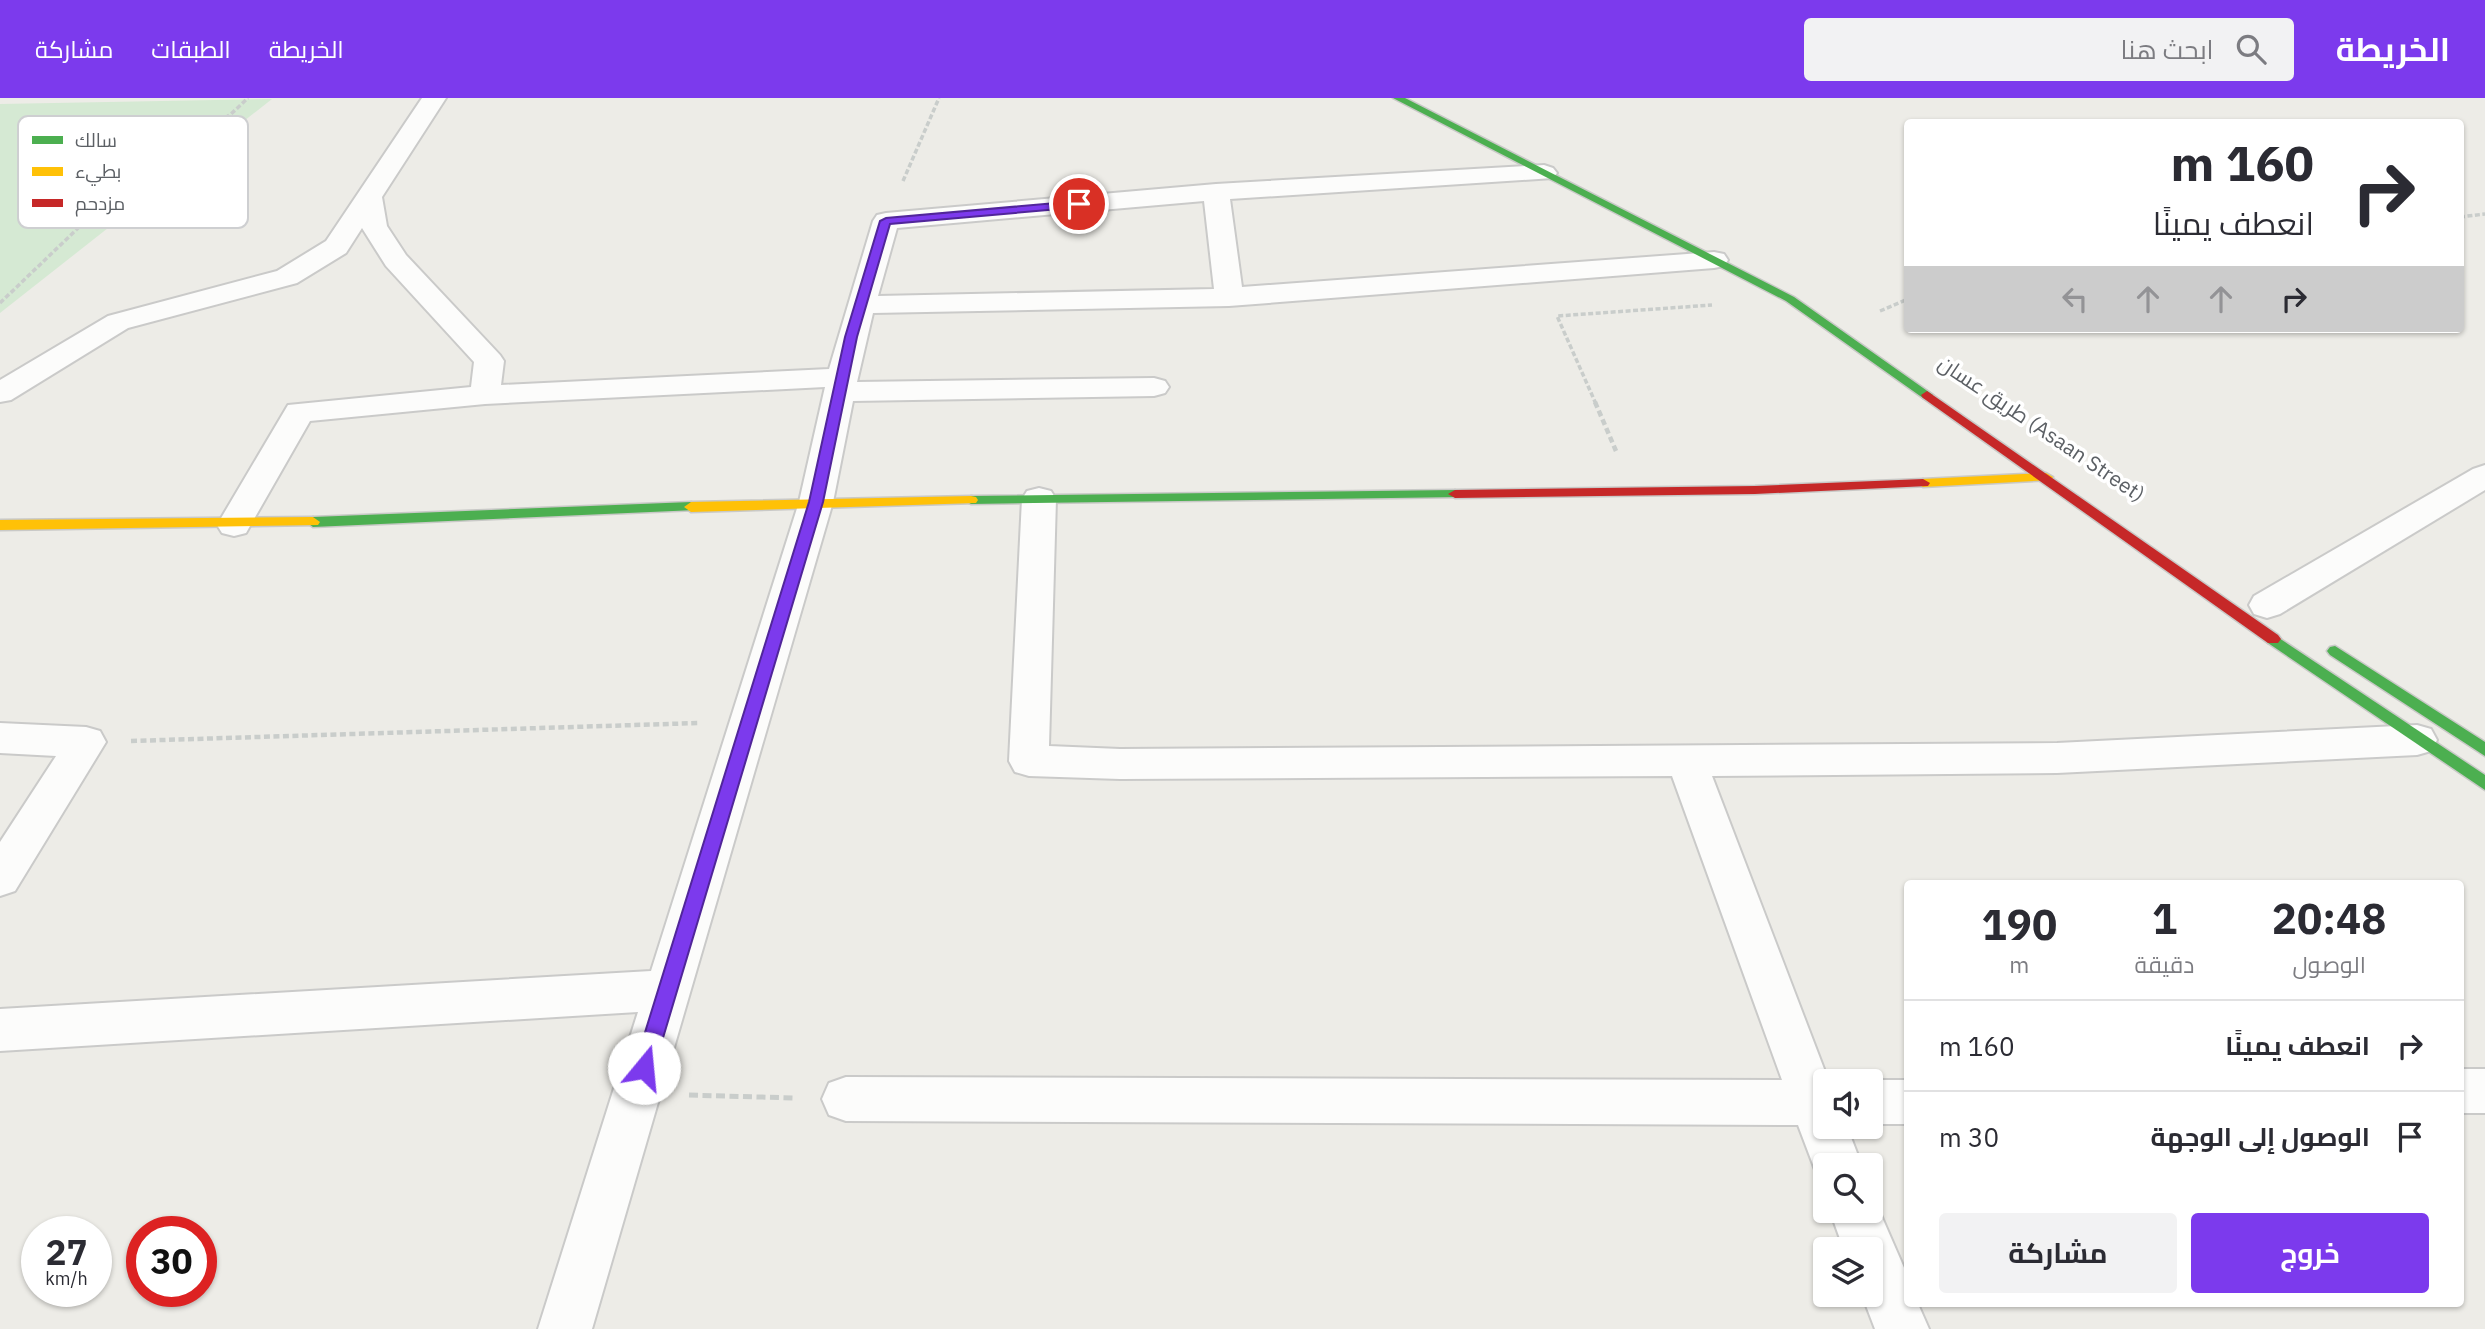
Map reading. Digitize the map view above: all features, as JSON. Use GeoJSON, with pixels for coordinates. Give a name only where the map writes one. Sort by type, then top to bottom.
{"type":"FeatureCollection","features":[{"type":"Feature","properties":{"kind":"street"},"geometry":{"type":"LineString","coordinates":[[0,393],[118,322],[287,277],[336,247],[434,98]]}},
{"type":"Feature","properties":{"kind":"street"},"geometry":{"type":"LineString","coordinates":[[1398,98],[1790,299],[2417,740],[2485,784]]}},
{"type":"Feature","properties":{"kind":"street"},"geometry":{"type":"LineString","coordinates":[[565,1329],[816,502],[860,305],[886,221],[1216,192],[1544,173]]}},
{"type":"Feature","properties":{"kind":"street"},"geometry":{"type":"LineString","coordinates":[[1216,192],[1229,297]]}},
{"type":"Feature","properties":{"kind":"street"},"geometry":{"type":"LineString","coordinates":[[369,197],[374,226],[396,261],[489,361],[485,395]]}},
{"type":"Feature","properties":{"kind":"street"},"geometry":{"type":"LineString","coordinates":[[860,305],[1229,297],[1713,260]]}},
{"type":"Feature","properties":{"kind":"street","name":"طريق عسان (Asaan Street)"},"geometry":{"type":"LineString","coordinates":[[1781,275],[1954,393]]}},
{"type":"Feature","properties":{"kind":"street"},"geometry":{"type":"LineString","coordinates":[[234,525],[299,412],[485,395],[841,384],[1154,387]]}},
{"type":"Feature","properties":{"kind":"street"},"geometry":{"type":"LineString","coordinates":[[2267,605],[2485,476]]}},
{"type":"Feature","properties":{"kind":"street"},"geometry":{"type":"LineString","coordinates":[[0,525],[234,525],[816,502],[1755,490],[2046,477]]}},
{"type":"Feature","properties":{"kind":"street"},"geometry":{"type":"LineString","coordinates":[[1039,499],[1029,761],[1120,764],[2057,758],[2417,740]]}},
{"type":"Feature","properties":{"kind":"street"},"geometry":{"type":"LineString","coordinates":[[2324,643],[2485,750]]}},
{"type":"Feature","properties":{"kind":"street"},"geometry":{"type":"LineString","coordinates":[[0,738],[86,742],[0,877]]}},
{"type":"Feature","properties":{"kind":"street"},"geometry":{"type":"LineString","coordinates":[[1686,759],[1813,1087]]}},
{"type":"Feature","properties":{"kind":"street"},"geometry":{"type":"LineString","coordinates":[[0,1030],[668,990]]}},
{"type":"Feature","properties":{"kind":"street"},"geometry":{"type":"LineString","coordinates":[[2464,1091],[2485,1091]]}},
{"type":"Feature","properties":{"kind":"street"},"geometry":{"type":"LineString","coordinates":[[846,1099],[1813,1103]]}},
{"type":"Feature","properties":{"kind":"street"},"geometry":{"type":"LineString","coordinates":[[1883,1102],[1904,1102]]}},
{"type":"Feature","properties":{"kind":"street"},"geometry":{"type":"LineString","coordinates":[[1883,1281],[1902,1329]]}},
{"type":"Feature","properties":{"kind":"path"},"geometry":{"type":"LineString","coordinates":[[228,116],[248,98]]}},
{"type":"Feature","properties":{"kind":"path"},"geometry":{"type":"LineString","coordinates":[[886,221],[939,98]]}},
{"type":"Feature","properties":{"kind":"path"},"geometry":{"type":"LineString","coordinates":[[2464,217],[2485,214]]}},
{"type":"Feature","properties":{"kind":"path"},"geometry":{"type":"LineString","coordinates":[[0,303],[78,228]]}},
{"type":"Feature","properties":{"kind":"path"},"geometry":{"type":"LineString","coordinates":[[1634,490],[1557,316],[1790,299]]}},
{"type":"Feature","properties":{"kind":"path"},"geometry":{"type":"LineString","coordinates":[[86,742],[749,722]]}},
{"type":"Feature","properties":{"kind":"path"},"geometry":{"type":"LineString","coordinates":[[636,1094],[846,1099]]}},
{"type":"Feature","properties":{"kind":"green space"},"geometry":{"type":"Polygon","coordinates":[[[272,99],[248,118],[18,116],[18,228],[108,228],[0,313],[0,104],[272,99]]]}},
{"type":"Feature","properties":{"kind":"traffic: fast"},"geometry":{"type":"LineString","coordinates":[[1398,98],[1790,299],[1927,395]]}},
{"type":"Feature","properties":{"kind":"traffic: fast"},"geometry":{"type":"LineString","coordinates":[[971,500],[1455,494]]}},
{"type":"Feature","properties":{"kind":"traffic: fast"},"geometry":{"type":"LineString","coordinates":[[313,522],[691,507]]}},
{"type":"Feature","properties":{"kind":"traffic: fast"},"geometry":{"type":"LineString","coordinates":[[2273,639],[2485,784]]}},
{"type":"Feature","properties":{"kind":"traffic: fast"},"geometry":{"type":"LineString","coordinates":[[2335,651],[2485,750]]}},
{"type":"Feature","properties":{"kind":"traffic: slow"},"geometry":{"type":"LineString","coordinates":[[1923,483],[2046,477]]}},
{"type":"Feature","properties":{"kind":"traffic: slow"},"geometry":{"type":"LineString","coordinates":[[691,507],[971,500]]}},
{"type":"Feature","properties":{"kind":"traffic: slow"},"geometry":{"type":"LineString","coordinates":[[0,525],[313,522]]}},
{"type":"Feature","properties":{"kind":"traffic: jam"},"geometry":{"type":"LineString","coordinates":[[1927,395],[2273,639]]}},
{"type":"Feature","properties":{"kind":"traffic: jam"},"geometry":{"type":"LineString","coordinates":[[1455,494],[1755,490],[1923,483]]}},
{"type":"Feature","properties":{"kind":"route"},"geometry":{"type":"LineString","coordinates":[[644,1068],[816,502],[851,337],[886,221],[1079,204]]}}]}
